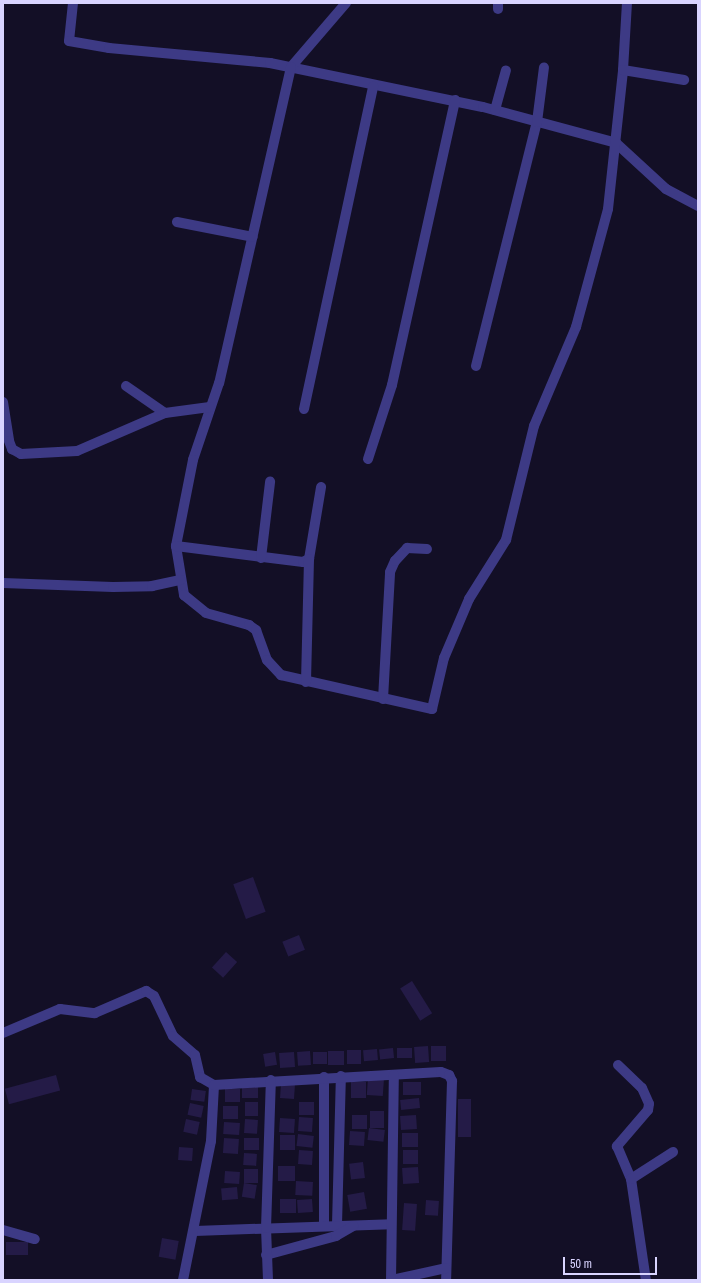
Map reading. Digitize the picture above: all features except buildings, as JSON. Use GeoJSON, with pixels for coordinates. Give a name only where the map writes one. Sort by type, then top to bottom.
{"type":"FeatureCollection","features":[{"type":"Feature","properties":{"kind":"street"},"geometry":{"type":"LineString","coordinates":[[73,3],[69,41],[291,67],[373,86],[455,100],[495,110],[616,143],[666,189],[698,206]]}},
{"type":"Feature","properties":{"kind":"street"},"geometry":{"type":"LineString","coordinates":[[346,3],[291,67],[219,383],[193,460],[176,546],[180,580],[184,595],[197,608],[212,615],[249,625],[260,637],[267,660],[274,670],[292,680],[432,709],[444,658],[469,599],[503,549],[534,426],[560,370],[576,327],[608,209],[623,70],[627,3]]}},
{"type":"Feature","properties":{"kind":"street"},"geometry":{"type":"LineString","coordinates":[[476,366],[537,122],[544,67]]}},
{"type":"Feature","properties":{"kind":"street"},"geometry":{"type":"LineString","coordinates":[[495,110],[506,70]]}},
{"type":"Feature","properties":{"kind":"street"},"geometry":{"type":"LineString","coordinates":[[623,70],[684,80]]}},
{"type":"Feature","properties":{"kind":"street"},"geometry":{"type":"LineString","coordinates":[[304,409],[373,86]]}},
{"type":"Feature","properties":{"kind":"street"},"geometry":{"type":"LineString","coordinates":[[368,459],[392,385],[455,100]]}},
{"type":"Feature","properties":{"kind":"street"},"geometry":{"type":"LineString","coordinates":[[177,222],[253,237]]}},
{"type":"Feature","properties":{"kind":"street"},"geometry":{"type":"LineString","coordinates":[[126,386],[165,413]]}},
{"type":"Feature","properties":{"kind":"street"},"geometry":{"type":"LineString","coordinates":[[3,402],[9,441],[12,449],[21,454],[77,451],[165,413],[210,407]]}},
{"type":"Feature","properties":{"kind":"street"},"geometry":{"type":"LineString","coordinates":[[261,558],[270,482]]}},
{"type":"Feature","properties":{"kind":"street"},"geometry":{"type":"LineString","coordinates":[[306,682],[309,558],[321,487]]}},
{"type":"Feature","properties":{"kind":"street"},"geometry":{"type":"LineString","coordinates":[[176,546],[261,558],[303,562],[309,558]]}},
{"type":"Feature","properties":{"kind":"street"},"geometry":{"type":"LineString","coordinates":[[383,699],[390,572],[394,561],[407,548],[427,549]]}},
{"type":"Feature","properties":{"kind":"street"},"geometry":{"type":"LineString","coordinates":[[3,583],[113,587],[152,586],[180,580]]}},
{"type":"Feature","properties":{"kind":"street"},"geometry":{"type":"LineString","coordinates":[[3,1033],[60,1009],[95,1013],[146,990],[154,996],[173,1036],[195,1055],[201,1079],[214,1085],[341,1076],[441,1072],[449,1074],[452,1081],[446,1280]]}},
{"type":"Feature","properties":{"kind":"street"},"geometry":{"type":"LineString","coordinates":[[618,1065],[642,1088],[649,1104],[648,1110],[617,1146],[631,1179],[646,1280]]}},
{"type":"Feature","properties":{"kind":"street"},"geometry":{"type":"LineString","coordinates":[[394,1075],[391,1280],[446,1268]]}},
{"type":"Feature","properties":{"kind":"street"},"geometry":{"type":"LineString","coordinates":[[337,1225],[341,1076]]}},
{"type":"Feature","properties":{"kind":"street"},"geometry":{"type":"LineString","coordinates":[[324,1077],[324,1226]]}},
{"type":"Feature","properties":{"kind":"street"},"geometry":{"type":"LineString","coordinates":[[268,1280],[266,1228],[271,1080]]}},
{"type":"Feature","properties":{"kind":"street"},"geometry":{"type":"LineString","coordinates":[[183,1280],[195,1231],[211,1141],[214,1085]]}},
{"type":"Feature","properties":{"kind":"street"},"geometry":{"type":"LineString","coordinates":[[631,1179],[673,1152]]}},
{"type":"Feature","properties":{"kind":"street"},"geometry":{"type":"LineString","coordinates":[[195,1231],[391,1224]]}},
{"type":"Feature","properties":{"kind":"street"},"geometry":{"type":"LineString","coordinates":[[266,1255],[336,1236],[354,1226]]}},
{"type":"Feature","properties":{"kind":"street"},"geometry":{"type":"LineString","coordinates":[[3,1230],[34,1238]]}}]}
